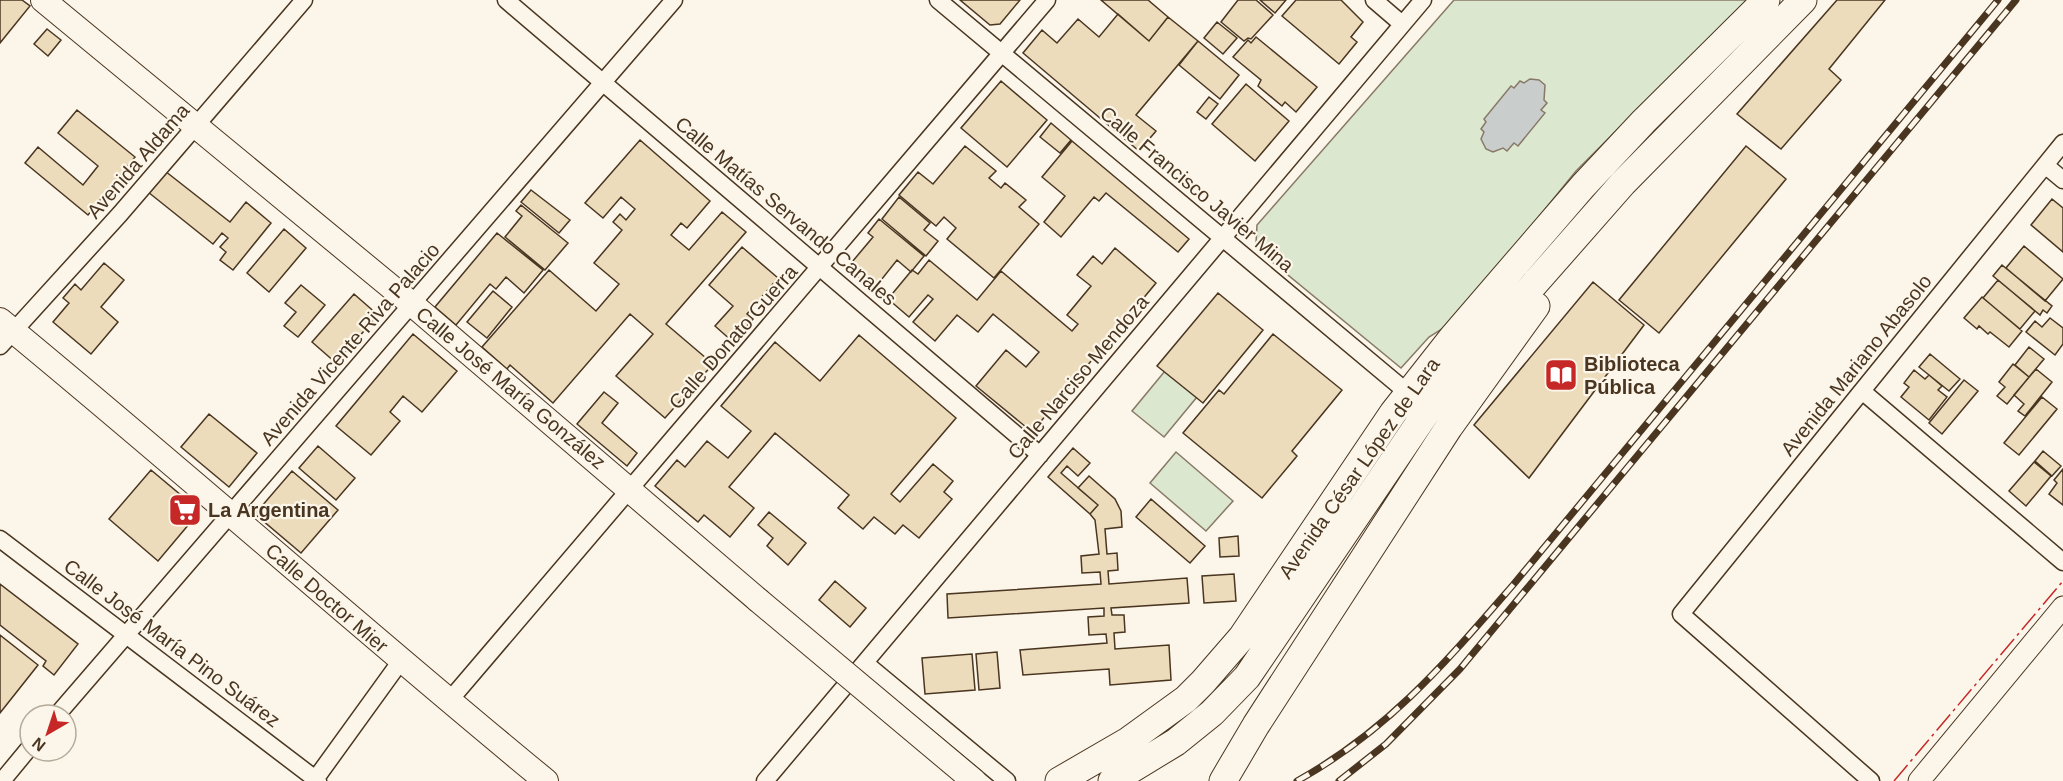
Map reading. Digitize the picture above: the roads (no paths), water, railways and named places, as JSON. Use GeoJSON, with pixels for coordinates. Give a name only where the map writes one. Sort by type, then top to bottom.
{"type":"FeatureCollection","features":[{"type":"Feature","properties":{"kind":"main road","name":"Calle José María González"},"geometry":{"type":"LineString","coordinates":[[43,0],[413,305],[974,781]]}},
{"type":"Feature","properties":{"kind":"main road","name":"Avenida César López de Lara"},"geometry":{"type":"LineString","coordinates":[[1059,781],[1128,741],[1168,713],[1186,699],[1224,659],[1242,637],[1408,392],[1584,186],[1644,121],[1767,0]]}},
{"type":"Feature","properties":{"kind":"main road","name":"Avenida César López de Lara"},"geometry":{"type":"LineString","coordinates":[[1112,781],[1176,742],[1212,712],[1247,677],[1428,410],[1478,348],[1599,209],[1653,151],[1803,0]]}},
{"type":"Feature","properties":{"kind":"main road"},"geometry":{"type":"LineString","coordinates":[[1223,781],[1256,725],[1425,466],[1512,339],[1589,238],[1599,209]]}},
{"type":"Feature","properties":{"kind":"main road","name":"Calle Doctor Mier"},"geometry":{"type":"LineString","coordinates":[[4,333],[231,513],[400,662],[546,781]]}},
{"type":"Feature","properties":{"kind":"main road"},"geometry":{"type":"LineString","coordinates":[[1224,659],[1247,677]]}},
{"type":"Feature","properties":{"kind":"street","name":"Avenida Aldama"},"geometry":{"type":"LineString","coordinates":[[4,333],[197,125],[304,0]]}},
{"type":"Feature","properties":{"kind":"street","name":"Calle Matías Servando Canales"},"geometry":{"type":"LineString","coordinates":[[506,0],[1040,454]]}},
{"type":"Feature","properties":{"kind":"street","name":"Avenida Vicente Riva Palacio"},"geometry":{"type":"LineString","coordinates":[[67,703],[674,0]]}},
{"type":"Feature","properties":{"kind":"street","name":"Calle Francisco Javier Mina"},"geometry":{"type":"LineString","coordinates":[[939,0],[1428,410]]}},
{"type":"Feature","properties":{"kind":"street","name":"Calle Donato Guerra"},"geometry":{"type":"LineString","coordinates":[[449,701],[1047,0]]}},
{"type":"Feature","properties":{"kind":"street"},"geometry":{"type":"LineString","coordinates":[[1374,0],[1402,24]]}},
{"type":"Feature","properties":{"kind":"street","name":"Calle Narciso Mendoza"},"geometry":{"type":"LineString","coordinates":[[765,781],[1423,0]]}},
{"type":"Feature","properties":{"kind":"street","name":"Avenida Mariano Abasolo"},"geometry":{"type":"LineString","coordinates":[[1870,781],[1681,614],[2063,143]]}},
{"type":"Feature","properties":{"kind":"street"},"geometry":{"type":"LineString","coordinates":[[2045,165],[2063,180]]}},
{"type":"Feature","properties":{"kind":"street"},"geometry":{"type":"LineString","coordinates":[[1862,391],[2063,562]]}},
{"type":"Feature","properties":{"kind":"street","name":"Calle José María Pino Suárez"},"geometry":{"type":"LineString","coordinates":[[0,539],[316,780]]}},
{"type":"Feature","properties":{"kind":"street"},"geometry":{"type":"LineString","coordinates":[[1919,781],[2063,606]]}},
{"type":"Feature","properties":{"kind":"street"},"geometry":{"type":"LineString","coordinates":[[316,780],[400,662]]}},
{"type":"Feature","properties":{"kind":"street"},"geometry":{"type":"LineString","coordinates":[[865,663],[1007,781]]}},
{"type":"Feature","properties":{"kind":"street"},"geometry":{"type":"LineString","coordinates":[[844,687],[957,781]]}},
{"type":"Feature","properties":{"kind":"street"},"geometry":{"type":"LineString","coordinates":[[2,781],[18,762]]}},
{"type":"Feature","properties":{"kind":"railway"},"geometry":{"type":"LineString","coordinates":[[1297,781],[1360,740],[1388,717],[1464,641],[1513,585],[1998,0]]}},
{"type":"Feature","properties":{"kind":"railway"},"geometry":{"type":"LineString","coordinates":[[1339,781],[1386,744],[1460,669],[2016,0]]}},
{"type":"Feature","properties":{"kind":"place","name":"Biblioteca Pública"},"geometry":{"type":"Point","coordinates":[1561,375]}},
{"type":"Feature","properties":{"kind":"place","name":"La Argentina"},"geometry":{"type":"Point","coordinates":[185,510]}}]}
